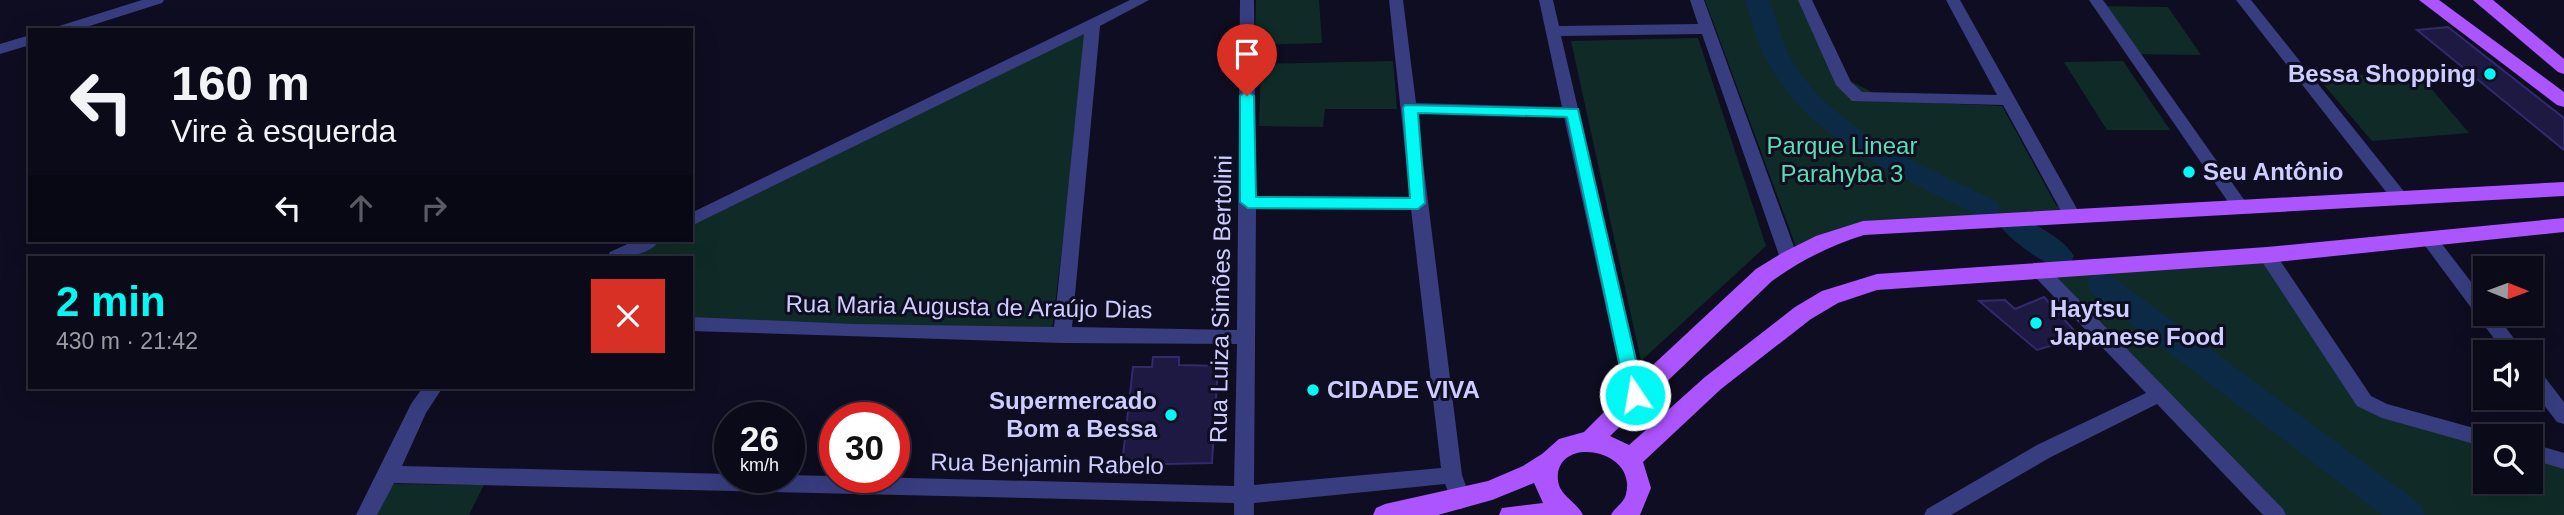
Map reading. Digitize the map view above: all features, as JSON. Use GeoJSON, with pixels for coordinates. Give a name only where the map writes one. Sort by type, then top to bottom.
{"type":"FeatureCollection","features":[{"type":"Feature","properties":{"kind":"main road"},"geometry":{"type":"LineString","coordinates":[[2428,0],[2564,101]]}},
{"type":"Feature","properties":{"kind":"main road"},"geometry":{"type":"LineString","coordinates":[[2482,0],[2564,68]]}},
{"type":"Feature","properties":{"kind":"main road"},"geometry":{"type":"LineString","coordinates":[[1590,441],[1635,395],[1764,275],[1789,258],[1823,241],[1874,226],[2564,189]]}},
{"type":"Feature","properties":{"kind":"main road"},"geometry":{"type":"LineString","coordinates":[[1629,460],[1713,383],[1803,313],[1830,297],[1853,289],[1898,279],[2042,272],[2267,255],[2564,225]]}},
{"type":"Feature","properties":{"kind":"main road"},"geometry":{"type":"LineString","coordinates":[[1571,515],[1557,505],[1547,492],[1544,472],[1562,447],[1590,441],[1611,447],[1629,460],[1638,475],[1640,493],[1632,513]]}},
{"type":"Feature","properties":{"kind":"main road"},"geometry":{"type":"LineString","coordinates":[[1385,515],[1461,500],[1518,481],[1552,461]]}},
{"type":"Feature","properties":{"kind":"main road"},"geometry":{"type":"LineString","coordinates":[[1511,515],[1571,515]]}},
{"type":"Feature","properties":{"kind":"street"},"geometry":{"type":"LineString","coordinates":[[66,28],[123,5],[157,0]]}},
{"type":"Feature","properties":{"kind":"street"},"geometry":{"type":"LineString","coordinates":[[693,219],[1142,0]]}},
{"type":"Feature","properties":{"kind":"street","name":"Rua Luiza Simões Bertolini"},"geometry":{"type":"LineString","coordinates":[[1244,505],[1248,202],[1247,0]]}},
{"type":"Feature","properties":{"kind":"street"},"geometry":{"type":"LineString","coordinates":[[1396,0],[1452,475],[1461,500]]}},
{"type":"Feature","properties":{"kind":"street"},"geometry":{"type":"LineString","coordinates":[[1546,0],[1635,395]]}},
{"type":"Feature","properties":{"kind":"street"},"geometry":{"type":"LineString","coordinates":[[1697,0],[1789,258]]}},
{"type":"Feature","properties":{"kind":"street"},"geometry":{"type":"LineString","coordinates":[[1805,0],[1844,85],[1858,97],[2007,100]]}},
{"type":"Feature","properties":{"kind":"street"},"geometry":{"type":"LineString","coordinates":[[1952,0],[2071,216]]}},
{"type":"Feature","properties":{"kind":"street"},"geometry":{"type":"LineString","coordinates":[[2096,0],[2239,205]]}},
{"type":"Feature","properties":{"kind":"street"},"geometry":{"type":"LineString","coordinates":[[2243,0],[2400,198]]}},
{"type":"Feature","properties":{"kind":"street"},"geometry":{"type":"LineString","coordinates":[[1062,335],[1093,22]]}},
{"type":"Feature","properties":{"kind":"street"},"geometry":{"type":"LineString","coordinates":[[1553,31],[1706,29]]}},
{"type":"Feature","properties":{"kind":"street"},"geometry":{"type":"LineString","coordinates":[[0,49],[28,41]]}},
{"type":"Feature","properties":{"kind":"street"},"geometry":{"type":"LineString","coordinates":[[1410,108],[1573,112]]}},
{"type":"Feature","properties":{"kind":"street"},"geometry":{"type":"LineString","coordinates":[[1248,202],[1418,203]]}},
{"type":"Feature","properties":{"kind":"street"},"geometry":{"type":"LineString","coordinates":[[2429,239],[2473,297]]}},
{"type":"Feature","properties":{"kind":"street"},"geometry":{"type":"LineString","coordinates":[[617,256],[647,242]]}},
{"type":"Feature","properties":{"kind":"street"},"geometry":{"type":"LineString","coordinates":[[2267,255],[2358,396],[2369,405],[2382,410],[2473,436]]}},
{"type":"Feature","properties":{"kind":"street"},"geometry":{"type":"LineString","coordinates":[[2042,272],[2276,515]]}},
{"type":"Feature","properties":{"kind":"street","name":"Rua Maria Augusta de Araújo Dias"},"geometry":{"type":"LineString","coordinates":[[693,324],[1062,335],[1246,337]]}},
{"type":"Feature","properties":{"kind":"street"},"geometry":{"type":"LineString","coordinates":[[2495,326],[2506,340]]}},
{"type":"Feature","properties":{"kind":"street"},"geometry":{"type":"LineString","coordinates":[[366,515],[418,409],[432,389]]}},
{"type":"Feature","properties":{"kind":"street"},"geometry":{"type":"LineString","coordinates":[[2543,389],[2564,416]]}},
{"type":"Feature","properties":{"kind":"street"},"geometry":{"type":"LineString","coordinates":[[1934,515],[2042,450],[2092,424],[2159,395]]}},
{"type":"Feature","properties":{"kind":"street"},"geometry":{"type":"LineString","coordinates":[[2543,455],[2564,461]]}},
{"type":"Feature","properties":{"kind":"street","name":"Rua Benjamin Rabelo"},"geometry":{"type":"LineString","coordinates":[[388,474],[1244,505],[1452,475]]}},
{"type":"Feature","properties":{"kind":"green space"},"geometry":{"type":"Polygon","coordinates":[[[1256,0],[1319,0],[1322,43],[1255,45],[1256,0]]]}},
{"type":"Feature","properties":{"kind":"green space","name":"Parque Linear Parahyba 3"},"geometry":{"type":"Polygon","coordinates":[[[1705,0],[1811,0],[1846,79],[1890,101],[2002,106],[2056,205],[2072,216],[1873,226],[1798,252],[1705,0]]]}},
{"type":"Feature","properties":{"kind":"green space"},"geometry":{"type":"Polygon","coordinates":[[[2099,6],[2168,7],[2201,55],[2129,54],[2099,6]]]}},
{"type":"Feature","properties":{"kind":"green space"},"geometry":{"type":"Polygon","coordinates":[[[1088,26],[1051,339],[693,318],[693,256],[624,256],[653,242],[693,242],[693,222],[1088,26]]]}},
{"type":"Feature","properties":{"kind":"green space"},"geometry":{"type":"Polygon","coordinates":[[[1698,38],[1766,246],[1641,361],[1571,41],[1698,38]]]}},
{"type":"Feature","properties":{"kind":"green space"},"geometry":{"type":"Polygon","coordinates":[[[1393,61],[1397,109],[1325,109],[1323,127],[1259,126],[1261,64],[1393,61]]]}},
{"type":"Feature","properties":{"kind":"green space"},"geometry":{"type":"Polygon","coordinates":[[[2123,61],[2170,130],[2107,130],[2064,62],[2123,61]]]}},
{"type":"Feature","properties":{"kind":"green space"},"geometry":{"type":"Polygon","coordinates":[[[2312,71],[2423,79],[2469,133],[2372,141],[2312,71]]]}},
{"type":"Feature","properties":{"kind":"green space"},"geometry":{"type":"Polygon","coordinates":[[[2264,255],[2364,408],[2473,438],[2473,494],[2543,494],[2543,457],[2564,463],[2564,515],[2278,515],[2046,272],[2264,255]]]}},
{"type":"Feature","properties":{"kind":"green space"},"geometry":{"type":"Polygon","coordinates":[[[391,484],[484,485],[469,515],[375,515],[391,484]]]}},
{"type":"Feature","properties":{"kind":"building","name":"Bessa Shopping"},"geometry":{"type":"Polygon","coordinates":[[[2448,27],[2564,118],[2564,150],[2417,30],[2448,27]]]}},
{"type":"Feature","properties":{"kind":"building","name":"Haytsu Japanese Food"},"geometry":{"type":"Polygon","coordinates":[[[2044,297],[2080,337],[2037,350],[1979,301],[2005,300],[2015,309],[2044,297]]]}},
{"type":"Feature","properties":{"kind":"building","name":"Supermercado Bom a Bessa"},"geometry":{"type":"Polygon","coordinates":[[[1153,357],[1179,357],[1179,365],[1218,366],[1212,463],[1122,465],[1133,367],[1152,367],[1153,357]]]}},
{"type":"Feature","properties":{"kind":"waterway"},"geometry":{"type":"LineString","coordinates":[[1757,0],[1782,65],[1800,91],[1822,113],[1873,150],[1986,208]]}},
{"type":"Feature","properties":{"kind":"waterway"},"geometry":{"type":"LineString","coordinates":[[2017,228],[2059,256]]}},
{"type":"Feature","properties":{"kind":"waterway"},"geometry":{"type":"LineString","coordinates":[[2102,285],[2408,515]]}},
{"type":"Feature","properties":{"kind":"place","name":"Bessa Shopping"},"geometry":{"type":"Point","coordinates":[2490,74]}},
{"type":"Feature","properties":{"kind":"place","name":"Seu Antônio"},"geometry":{"type":"Point","coordinates":[2189,172]}},
{"type":"Feature","properties":{"kind":"place","name":"Haytsu Japanese Food"},"geometry":{"type":"Point","coordinates":[2036,323]}},
{"type":"Feature","properties":{"kind":"place","name":"CIDADE VIVA"},"geometry":{"type":"Point","coordinates":[1313,390]}},
{"type":"Feature","properties":{"kind":"place","name":"Supermercado Bom a Bessa"},"geometry":{"type":"Point","coordinates":[1171,415]}},
{"type":"Feature","properties":{"kind":"route"},"geometry":{"type":"LineString","coordinates":[[1247,96],[1248,202],[1418,203],[1410,108],[1573,112],[1635,395]]}}]}
